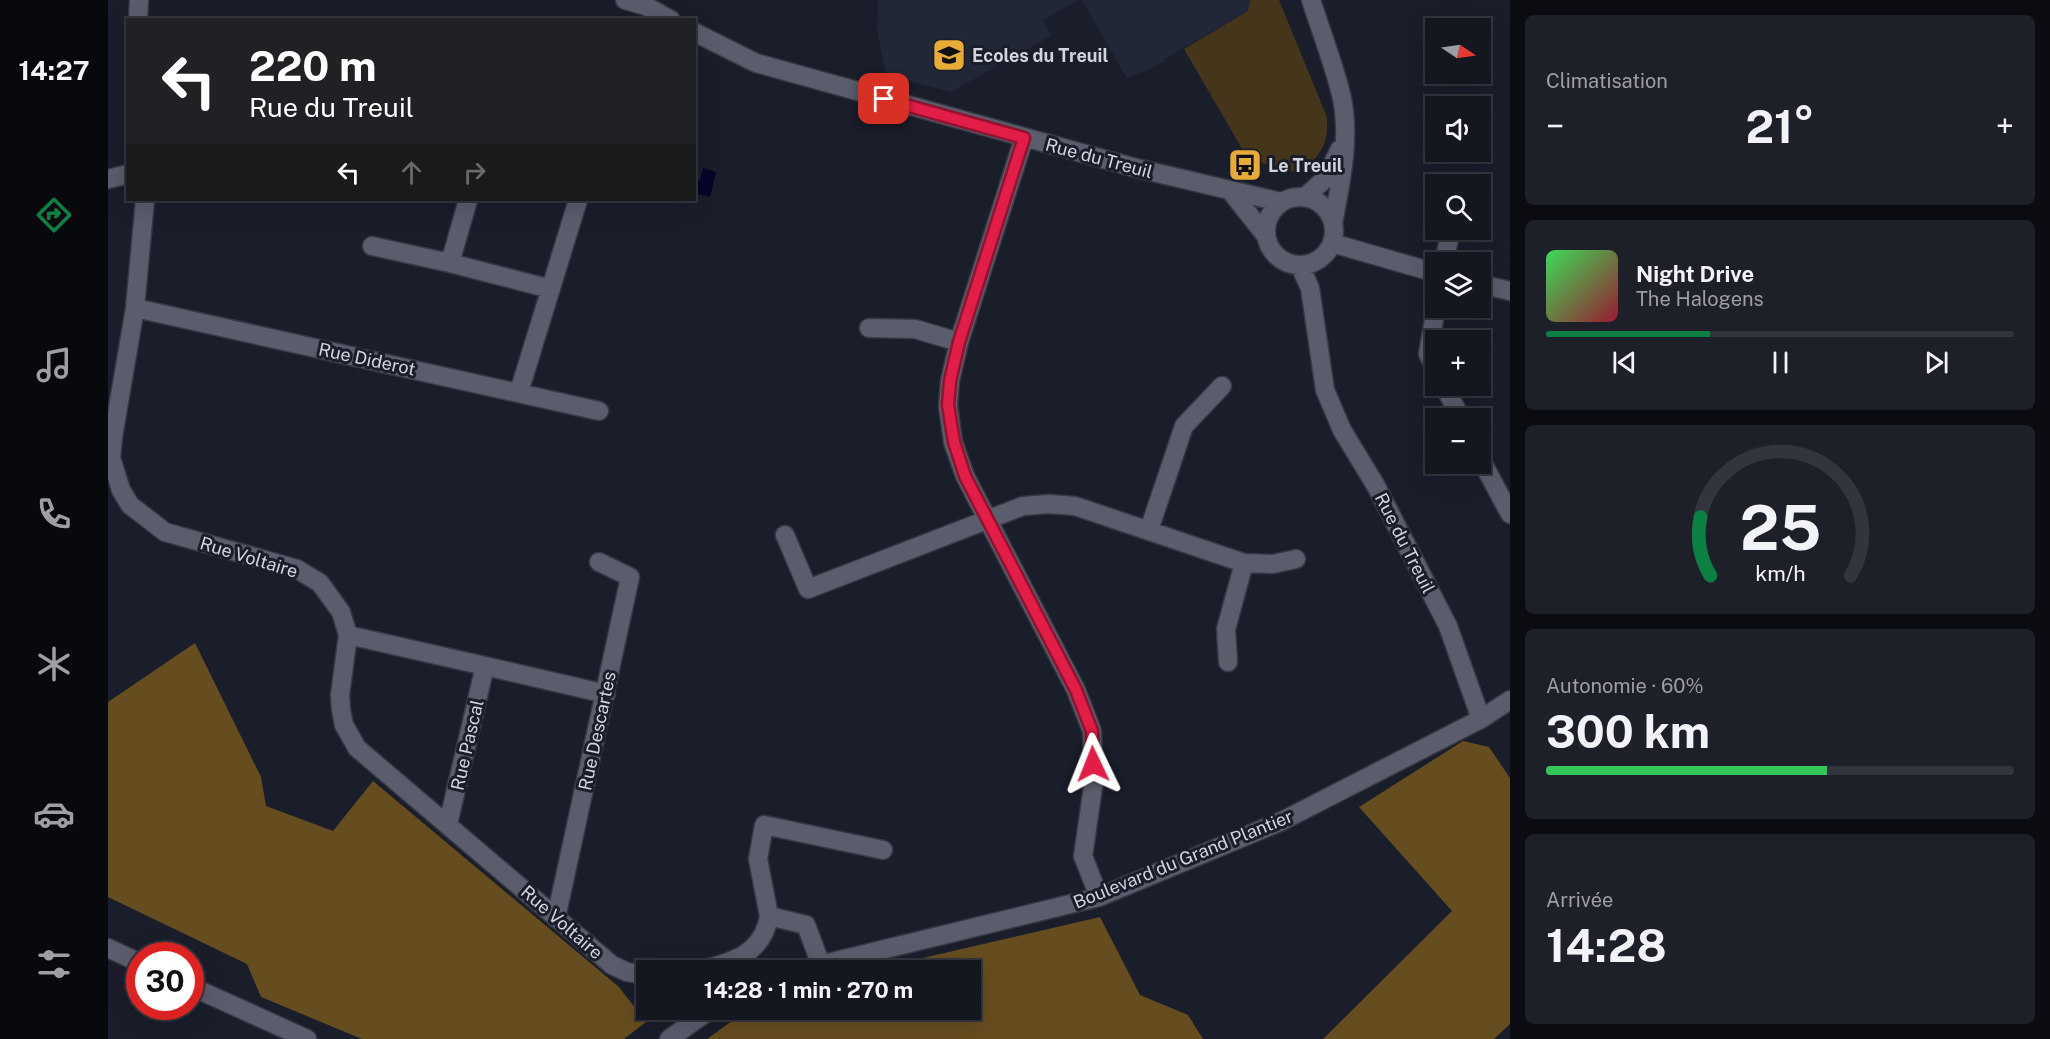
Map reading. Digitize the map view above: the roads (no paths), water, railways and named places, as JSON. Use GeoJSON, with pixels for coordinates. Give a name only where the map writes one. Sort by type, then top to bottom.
{"type":"FeatureCollection","features":[{"type":"Feature","properties":{"kind":"street"},"geometry":{"type":"LineString","coordinates":[[138,18],[139,0]]}},
{"type":"Feature","properties":{"kind":"street"},"geometry":{"type":"LineString","coordinates":[[625,0],[641,13],[662,18]]}},
{"type":"Feature","properties":{"kind":"street"},"geometry":{"type":"LineString","coordinates":[[1311,0],[1341,96],[1345,136],[1332,243],[1319,259],[1300,266],[1281,260],[1268,245],[1267,220],[1281,202],[1305,198],[1323,206],[1333,223]]}},
{"type":"Feature","properties":{"kind":"street","name":"Rue du Treuil"},"geometry":{"type":"LineString","coordinates":[[696,33],[756,63],[1024,138],[1232,193],[1281,202]]}},
{"type":"Feature","properties":{"kind":"street"},"geometry":{"type":"LineString","coordinates":[[1305,198],[1325,179],[1345,136]]}},
{"type":"Feature","properties":{"kind":"street"},"geometry":{"type":"LineString","coordinates":[[1024,138],[959,342],[950,381],[948,405],[954,442],[965,476],[1076,690],[1092,731],[1094,780],[1083,856],[1099,897]]}},
{"type":"Feature","properties":{"kind":"street"},"geometry":{"type":"LineString","coordinates":[[108,179],[126,174]]}},
{"type":"Feature","properties":{"kind":"street"},"geometry":{"type":"LineString","coordinates":[[1232,193],[1266,236]]}},
{"type":"Feature","properties":{"kind":"street","name":"Rue Voltaire"},"geometry":{"type":"LineString","coordinates":[[145,201],[135,308],[110,458],[121,490],[130,505],[165,532],[297,569],[320,583],[334,600],[348,635],[340,695],[344,725],[357,748],[378,769],[448,824],[612,965],[636,973]]}},
{"type":"Feature","properties":{"kind":"street"},"geometry":{"type":"LineString","coordinates":[[450,263],[468,201]]}},
{"type":"Feature","properties":{"kind":"street"},"geometry":{"type":"LineString","coordinates":[[519,392],[578,201]]}},
{"type":"Feature","properties":{"kind":"street"},"geometry":{"type":"LineString","coordinates":[[1332,243],[1425,270]]}},
{"type":"Feature","properties":{"kind":"street"},"geometry":{"type":"LineString","coordinates":[[372,246],[550,289]]}},
{"type":"Feature","properties":{"kind":"street","name":"Rue du Treuil"},"geometry":{"type":"LineString","coordinates":[[1300,266],[1310,288],[1324,390],[1342,430],[1376,486],[1448,626],[1481,720]]}},
{"type":"Feature","properties":{"kind":"street"},"geometry":{"type":"LineString","coordinates":[[1491,287],[1510,291]]}},
{"type":"Feature","properties":{"kind":"street","name":"Rue Diderot"},"geometry":{"type":"LineString","coordinates":[[135,308],[599,411]]}},
{"type":"Feature","properties":{"kind":"street"},"geometry":{"type":"LineString","coordinates":[[869,328],[915,330],[959,342]]}},
{"type":"Feature","properties":{"kind":"street"},"geometry":{"type":"LineString","coordinates":[[1149,530],[1184,426],[1222,386]]}},
{"type":"Feature","properties":{"kind":"street"},"geometry":{"type":"LineString","coordinates":[[1489,474],[1510,514]]}},
{"type":"Feature","properties":{"kind":"street"},"geometry":{"type":"LineString","coordinates":[[785,535],[808,589],[1023,506],[1048,504],[1075,506],[1244,563],[1273,564],[1296,559]]}},
{"type":"Feature","properties":{"kind":"street","name":"Rue Descartes"},"geometry":{"type":"LineString","coordinates":[[556,918],[630,577],[598,562]]}},
{"type":"Feature","properties":{"kind":"street"},"geometry":{"type":"LineString","coordinates":[[1228,662],[1226,629],[1244,563]]}},
{"type":"Feature","properties":{"kind":"street"},"geometry":{"type":"LineString","coordinates":[[348,635],[606,694]]}},
{"type":"Feature","properties":{"kind":"street","name":"Rue Pascal"},"geometry":{"type":"LineString","coordinates":[[448,824],[485,666]]}},
{"type":"Feature","properties":{"kind":"street","name":"Boulevard du Grand Plantier"},"geometry":{"type":"LineString","coordinates":[[841,960],[1099,897],[1282,821],[1481,720],[1510,700]]}},
{"type":"Feature","properties":{"kind":"street"},"geometry":{"type":"LineString","coordinates":[[730,960],[744,955],[759,944],[767,932],[770,916],[758,860],[764,825],[883,850]]}},
{"type":"Feature","properties":{"kind":"street"},"geometry":{"type":"LineString","coordinates":[[770,916],[806,925],[819,960]]}},
{"type":"Feature","properties":{"kind":"street"},"geometry":{"type":"LineString","coordinates":[[110,950],[126,957]]}},
{"type":"Feature","properties":{"kind":"street"},"geometry":{"type":"LineString","coordinates":[[204,992],[307,1039]]}},
{"type":"Feature","properties":{"kind":"street"},"geometry":{"type":"LineString","coordinates":[[669,1039],[696,1020]]}},
{"type":"Feature","properties":{"kind":"water"},"geometry":{"type":"Polygon","coordinates":[[[703,168],[716,172],[710,197],[696,193],[696,179],[700,180],[703,168]]]}},
{"type":"Feature","properties":{"kind":"place","name":"Ecoles du Treuil"},"geometry":{"type":"Point","coordinates":[949,55]}},
{"type":"Feature","properties":{"kind":"place","name":"Le Treuil"},"geometry":{"type":"Point","coordinates":[1245,165]}}]}
